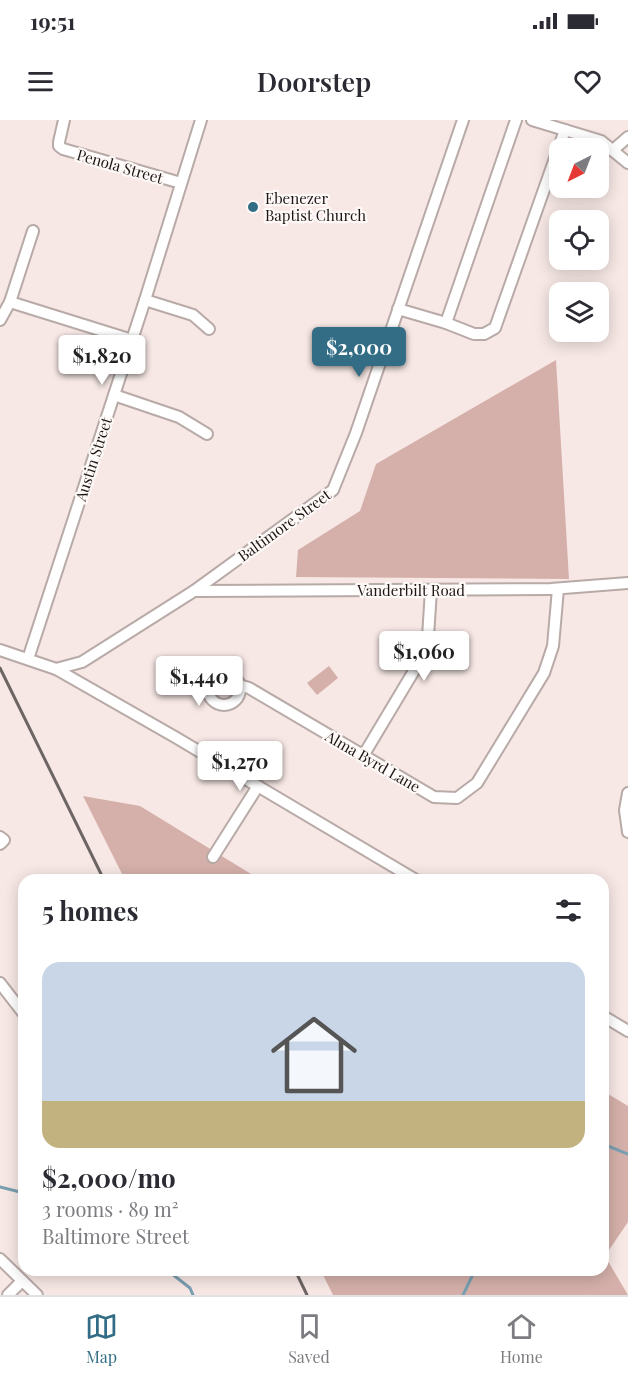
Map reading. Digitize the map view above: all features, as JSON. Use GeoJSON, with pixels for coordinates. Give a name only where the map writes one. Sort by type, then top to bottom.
{"type":"FeatureCollection","features":[{"type":"Feature","properties":{"kind":"street","name":"Penola Street"},"geometry":{"type":"LineString","coordinates":[[64,120],[58,141],[59,146],[181,183]]}},
{"type":"Feature","properties":{"kind":"street","name":"Austin Street"},"geometry":{"type":"LineString","coordinates":[[28,659],[201,120]]}},
{"type":"Feature","properties":{"kind":"street","name":"Baltimore Street"},"geometry":{"type":"LineString","coordinates":[[56,669],[82,662],[194,591],[333,490],[356,433],[463,120]]}},
{"type":"Feature","properties":{"kind":"street"},"geometry":{"type":"LineString","coordinates":[[446,323],[516,120]]}},
{"type":"Feature","properties":{"kind":"street"},"geometry":{"type":"LineString","coordinates":[[532,120],[601,141],[628,163]]}},
{"type":"Feature","properties":{"kind":"street"},"geometry":{"type":"LineString","coordinates":[[398,309],[474,334],[484,334],[495,328],[565,130]]}},
{"type":"Feature","properties":{"kind":"street"},"geometry":{"type":"LineString","coordinates":[[613,150],[628,137]]}},
{"type":"Feature","properties":{"kind":"street"},"geometry":{"type":"LineString","coordinates":[[0,320],[10,302],[33,231]]}},
{"type":"Feature","properties":{"kind":"street"},"geometry":{"type":"LineString","coordinates":[[145,300],[193,315],[209,329]]}},
{"type":"Feature","properties":{"kind":"street"},"geometry":{"type":"LineString","coordinates":[[10,302],[132,340]]}},
{"type":"Feature","properties":{"kind":"street"},"geometry":{"type":"LineString","coordinates":[[114,395],[179,417],[207,434]]}},
{"type":"Feature","properties":{"kind":"street","name":"Vanderbilt Road"},"geometry":{"type":"LineString","coordinates":[[194,591],[558,589],[628,583]]}},
{"type":"Feature","properties":{"kind":"street","name":"Alma Byrd Lane"},"geometry":{"type":"LineString","coordinates":[[239,685],[249,688],[434,797],[457,798],[477,783],[544,673],[553,646],[558,589]]}},
{"type":"Feature","properties":{"kind":"street"},"geometry":{"type":"LineString","coordinates":[[363,756],[424,654],[428,637],[431,590]]}},
{"type":"Feature","properties":{"kind":"street"},"geometry":{"type":"LineString","coordinates":[[0,650],[56,669],[406,874]]}},
{"type":"Feature","properties":{"kind":"street"},"geometry":{"type":"LineString","coordinates":[[213,857],[258,786]]}},
{"type":"Feature","properties":{"kind":"street"},"geometry":{"type":"LineString","coordinates":[[628,793],[625,810],[628,832]]}},
{"type":"Feature","properties":{"kind":"street"},"geometry":{"type":"LineString","coordinates":[[0,983],[18,1006]]}},
{"type":"Feature","properties":{"kind":"street"},"geometry":{"type":"LineString","coordinates":[[609,1020],[628,1031]]}},
{"type":"Feature","properties":{"kind":"street"},"geometry":{"type":"LineString","coordinates":[[0,1259],[38,1295]]}},
{"type":"Feature","properties":{"kind":"street"},"geometry":{"type":"LineString","coordinates":[[8,1295],[22,1281]]}},
{"type":"Feature","properties":{"kind":"shaded area"},"geometry":{"type":"Polygon","coordinates":[[[556,360],[569,579],[296,577],[298,550],[360,511],[376,464],[556,360]]]}},
{"type":"Feature","properties":{"kind":"shaded area"},"geometry":{"type":"Polygon","coordinates":[[[329,666],[338,678],[317,695],[307,683],[329,666]]]}},
{"type":"Feature","properties":{"kind":"shaded area"},"geometry":{"type":"Polygon","coordinates":[[[83,796],[140,806],[251,874],[122,874],[83,796]]]}},
{"type":"Feature","properties":{"kind":"shaded area"},"geometry":{"type":"Polygon","coordinates":[[[609,1095],[628,1106],[628,1222],[609,1250],[609,1095]]]}},
{"type":"Feature","properties":{"kind":"shaded area"},"geometry":{"type":"Polygon","coordinates":[[[609,1263],[628,1295],[333,1295],[324,1276],[609,1276],[609,1263]]]}},
{"type":"Feature","properties":{"kind":"waterway"},"geometry":{"type":"LineString","coordinates":[[609,1146],[628,1154]]}},
{"type":"Feature","properties":{"kind":"waterway"},"geometry":{"type":"LineString","coordinates":[[0,1187],[18,1192]]}},
{"type":"Feature","properties":{"kind":"waterway"},"geometry":{"type":"LineString","coordinates":[[175,1276],[190,1288],[193,1295]]}},
{"type":"Feature","properties":{"kind":"waterway"},"geometry":{"type":"LineString","coordinates":[[463,1295],[472,1276]]}},
{"type":"Feature","properties":{"kind":"railway"},"geometry":{"type":"LineString","coordinates":[[0,668],[101,874]]}},
{"type":"Feature","properties":{"kind":"railway"},"geometry":{"type":"LineString","coordinates":[[298,1276],[307,1295]]}},
{"type":"Feature","properties":{"kind":"place","name":"Ebenezer Baptist Church"},"geometry":{"type":"Point","coordinates":[253,207]}}]}
